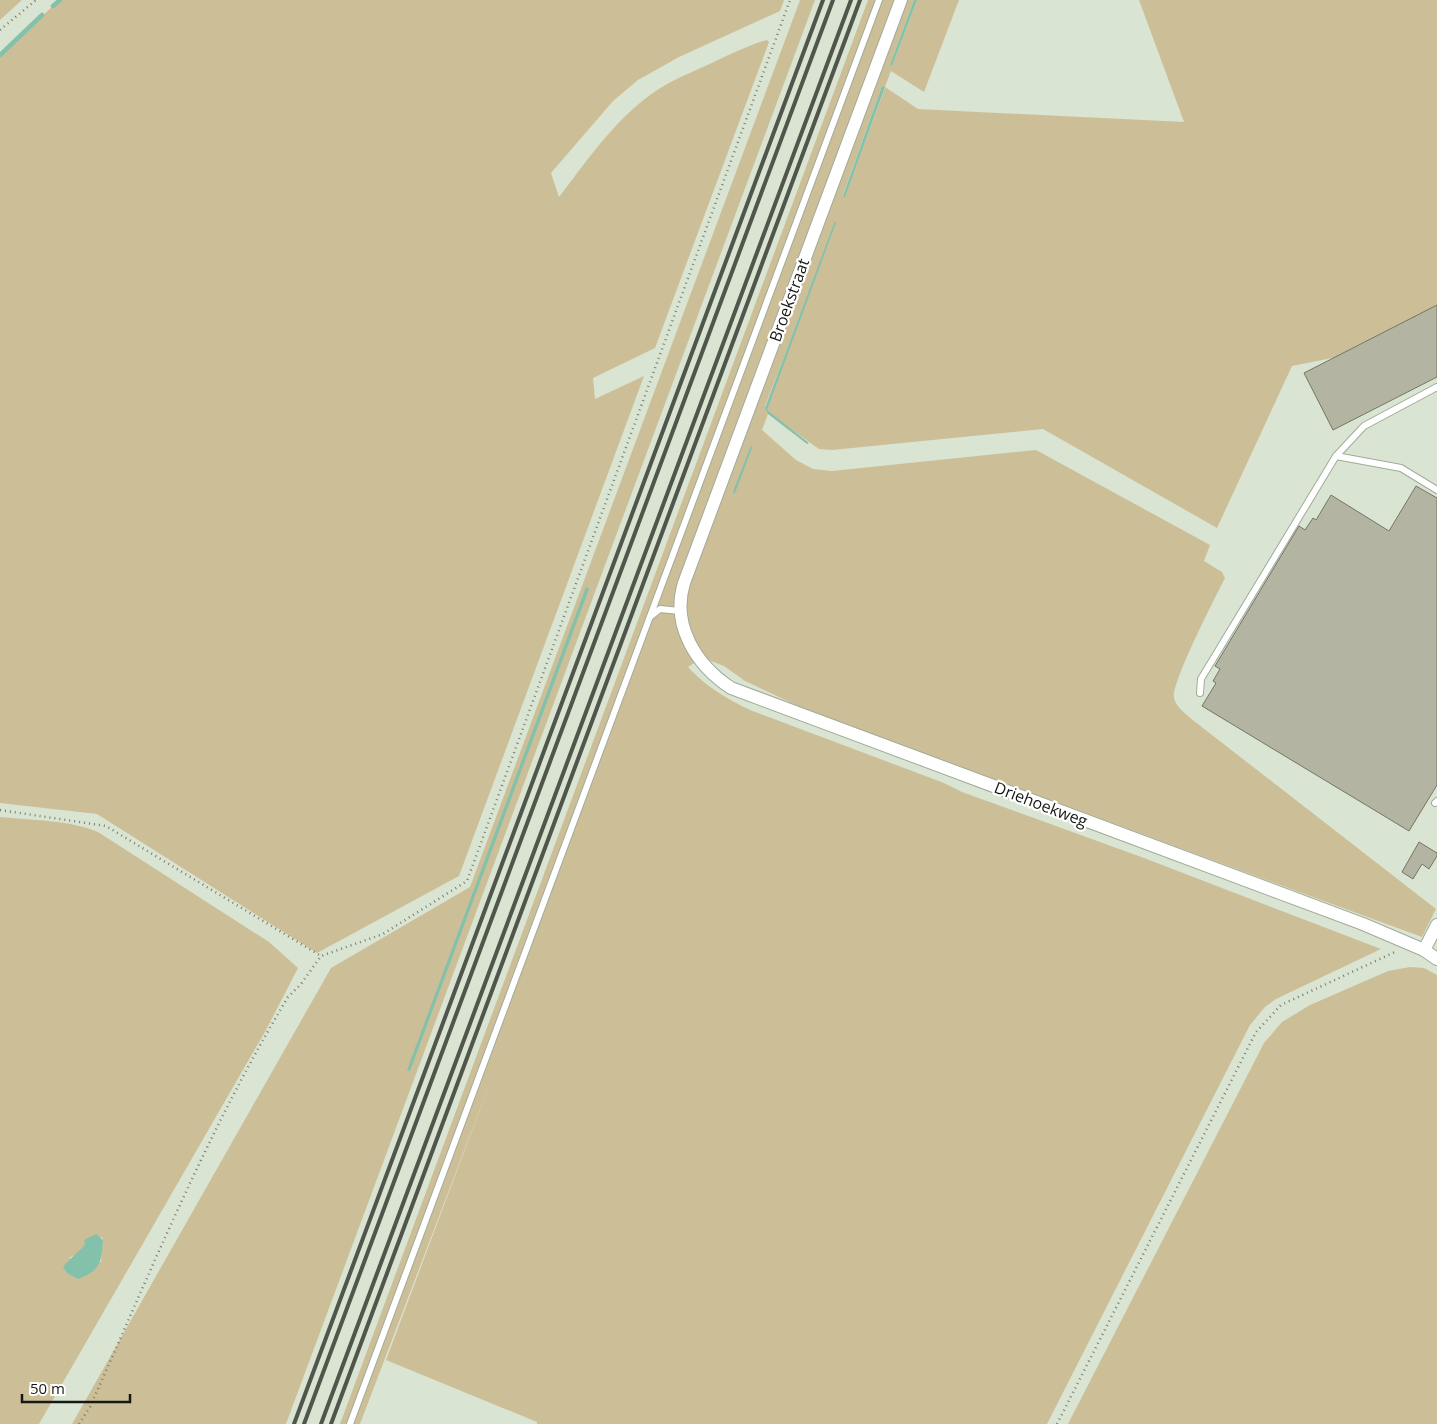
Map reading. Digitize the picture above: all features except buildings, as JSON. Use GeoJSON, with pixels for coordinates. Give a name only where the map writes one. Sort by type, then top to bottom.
{"type":"FeatureCollection","features":[{"type":"Feature","properties":{"kind":"street","name":"Broekstraat"},"geometry":{"type":"LineString","coordinates":[[680,606],[684,583],[901,0]]}},
{"type":"Feature","properties":{"kind":"street","name":"Driehoekweg"},"geometry":{"type":"LineString","coordinates":[[680,606],[686,636],[699,660],[715,678],[731,688],[1363,924],[1424,950],[1437,959]]}},
{"type":"Feature","properties":{"kind":"street"},"geometry":{"type":"LineString","coordinates":[[1424,950],[1437,925]]}},
{"type":"Feature","properties":{"kind":"lane"},"geometry":{"type":"LineString","coordinates":[[350,1424],[879,0]]}},
{"type":"Feature","properties":{"kind":"lane"},"geometry":{"type":"LineString","coordinates":[[1200,693],[1201,679],[1336,456],[1364,426],[1437,387]]}},
{"type":"Feature","properties":{"kind":"lane"},"geometry":{"type":"LineString","coordinates":[[1336,456],[1401,468],[1437,490]]}},
{"type":"Feature","properties":{"kind":"lane"},"geometry":{"type":"LineString","coordinates":[[647,622],[651,615],[660,609],[680,606]]}},
{"type":"Feature","properties":{"kind":"path"},"geometry":{"type":"LineString","coordinates":[[0,30],[36,0]]}},
{"type":"Feature","properties":{"kind":"path"},"geometry":{"type":"LineString","coordinates":[[79,1424],[90,1407],[172,1222],[234,1094],[288,997],[301,984],[321,956],[383,934],[467,881],[520,741],[790,0]]}},
{"type":"Feature","properties":{"kind":"path"},"geometry":{"type":"LineString","coordinates":[[0,810],[106,826],[321,956]]}},
{"type":"Feature","properties":{"kind":"path"},"geometry":{"type":"LineString","coordinates":[[1057,1424],[1256,1032],[1281,1005],[1399,950]]}},
{"type":"Feature","properties":{"kind":"shaded area"},"geometry":{"type":"Polygon","coordinates":[[[0,0],[22,0],[0,20],[0,0]]]}},
{"type":"Feature","properties":{"kind":"shaded area"},"geometry":{"type":"Polygon","coordinates":[[[59,0],[784,0],[780,11],[679,57],[638,80],[613,101],[551,173],[559,197],[612,130],[650,95],[673,81],[740,50],[767,40],[769,42],[655,348],[593,378],[595,399],[644,376],[459,876],[317,953],[97,814],[0,803],[0,57],[59,0]]]}},
{"type":"Feature","properties":{"kind":"shaded area"},"geometry":{"type":"Polygon","coordinates":[[[800,0],[815,0],[286,1424],[72,1424],[331,968],[470,887],[800,0]]]}},
{"type":"Feature","properties":{"kind":"shaded area"},"geometry":{"type":"Polygon","coordinates":[[[868,0],[898,0],[680,583],[696,662],[688,667],[717,692],[750,710],[944,783],[962,792],[1144,858],[1381,949],[1276,999],[1265,1007],[1250,1025],[1047,1424],[537,1424],[537,1422],[386,1360],[494,1072],[360,1424],[340,1424],[868,0]]]}},
{"type":"Feature","properties":{"kind":"shaded area"},"geometry":{"type":"Polygon","coordinates":[[[904,0],[914,0],[890,65],[892,66],[917,0],[959,0],[924,92],[891,71],[885,87],[918,109],[1184,122],[1139,0],[1437,0],[1437,337],[1292,366],[1217,528],[1043,429],[832,450],[819,449],[767,412],[762,430],[796,460],[813,469],[832,471],[1036,450],[1210,545],[1204,561],[1222,572],[1225,578],[1179,675],[1174,698],[1176,702],[1182,711],[1203,728],[1436,909],[1422,937],[815,714],[745,681],[724,666],[703,658],[690,636],[683,601],[904,0]],[[882,86],[843,195],[845,196],[885,88],[882,86]],[[836,223],[765,406],[767,411],[836,223]]]}},
{"type":"Feature","properties":{"kind":"shaded area"},"geometry":{"type":"Polygon","coordinates":[[[914,0],[917,0],[892,66],[890,65],[914,0]]]}},
{"type":"Feature","properties":{"kind":"shaded area"},"geometry":{"type":"Polygon","coordinates":[[[882,86],[885,87],[845,197],[843,196],[882,86]]]}},
{"type":"Feature","properties":{"kind":"shaded area"},"geometry":{"type":"Polygon","coordinates":[[[835,221],[836,223],[767,410],[809,443],[807,444],[768,414],[765,408],[835,221]]]}},
{"type":"Feature","properties":{"kind":"shaded area"},"geometry":{"type":"Polygon","coordinates":[[[752,446],[735,493],[733,493],[750,448],[752,446]]]}},
{"type":"Feature","properties":{"kind":"shaded area"},"geometry":{"type":"Polygon","coordinates":[[[586,587],[589,589],[410,1071],[407,1070],[586,587]]]}},
{"type":"Feature","properties":{"kind":"shaded area"},"geometry":{"type":"Polygon","coordinates":[[[0,817],[63,823],[98,832],[269,942],[298,968],[266,1030],[39,1424],[0,1424],[0,817]],[[102,1237],[85,1244],[78,1253],[69,1258],[101,1262],[102,1237]]]}},
{"type":"Feature","properties":{"kind":"shaded area"},"geometry":{"type":"Polygon","coordinates":[[[1410,967],[1424,968],[1437,975],[1437,1424],[1068,1424],[1264,1043],[1282,1022],[1310,1005],[1388,971],[1410,967]]]}},
{"type":"Feature","properties":{"kind":"shaded area"},"geometry":{"type":"Polygon","coordinates":[[[96,1234],[103,1240],[102,1254],[98,1265],[91,1273],[78,1279],[67,1273],[63,1267],[85,1244],[84,1240],[96,1234]]]}},
{"type":"Feature","properties":{"kind":"waterway"},"geometry":{"type":"LineString","coordinates":[[53,6],[60,0]]}},
{"type":"Feature","properties":{"kind":"waterway"},"geometry":{"type":"LineString","coordinates":[[0,55],[42,15]]}},
{"type":"Feature","properties":{"kind":"railway"},"geometry":{"type":"LineString","coordinates":[[294,1424],[823,0]]}},
{"type":"Feature","properties":{"kind":"railway"},"geometry":{"type":"LineString","coordinates":[[304,1424],[833,0]]}},
{"type":"Feature","properties":{"kind":"railway"},"geometry":{"type":"LineString","coordinates":[[321,1424],[851,0]]}},
{"type":"Feature","properties":{"kind":"railway"},"geometry":{"type":"LineString","coordinates":[[331,1424],[860,0]]}}]}
